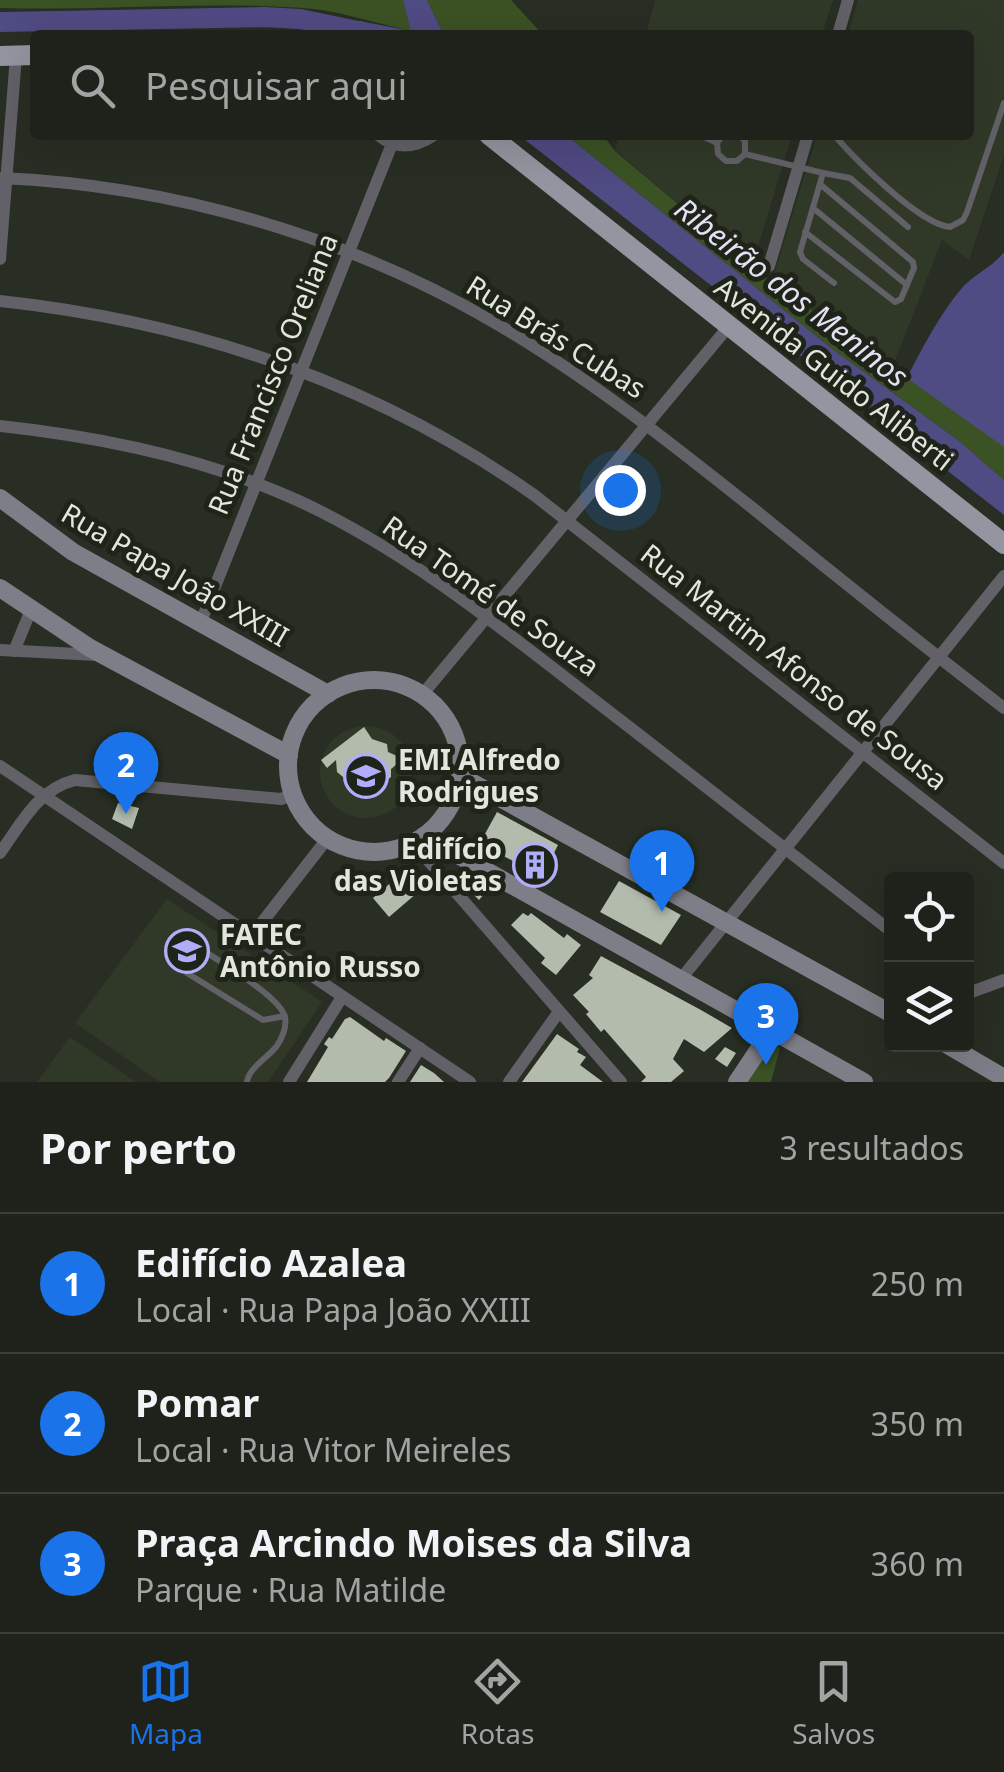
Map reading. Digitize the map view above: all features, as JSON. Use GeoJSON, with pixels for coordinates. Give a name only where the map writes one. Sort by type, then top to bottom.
{"type":"FeatureCollection","features":[{"type":"Feature","properties":{"kind":"main road","name":"Avenida Guido Aliberti"},"geometry":{"type":"LineString","coordinates":[[495,140],[1004,544]]}},
{"type":"Feature","properties":{"kind":"street"},"geometry":{"type":"LineString","coordinates":[[839,30],[848,0]]}},
{"type":"Feature","properties":{"kind":"street"},"geometry":{"type":"LineString","coordinates":[[0,260],[17,55]]}},
{"type":"Feature","properties":{"kind":"street"},"geometry":{"type":"LineString","coordinates":[[386,140],[414,146],[425,140]]}},
{"type":"Feature","properties":{"kind":"street"},"geometry":{"type":"LineString","coordinates":[[768,266],[806,140]]}},
{"type":"Feature","properties":{"kind":"street","name":"Rua Francisco Oreliana"},"geometry":{"type":"LineString","coordinates":[[200,624],[392,144]]}},
{"type":"Feature","properties":{"kind":"street","name":"Rua Brás Cubas"},"geometry":{"type":"LineString","coordinates":[[4,178],[113,189],[181,202],[349,253],[424,285],[497,324],[647,424],[1004,708]]}},
{"type":"Feature","properties":{"kind":"street","name":"Rua Martim Afonso de Sousa"},"geometry":{"type":"LineString","coordinates":[[0,300],[159,326],[302,370],[452,440],[567,520],[1004,863]]}},
{"type":"Feature","properties":{"kind":"street"},"geometry":{"type":"LineString","coordinates":[[422,694],[730,326]]}},
{"type":"Feature","properties":{"kind":"street","name":"Rua Tomé de Souza"},"geometry":{"type":"LineString","coordinates":[[0,426],[130,445],[256,484],[299,501],[380,544],[487,617],[884,926]]}},
{"type":"Feature","properties":{"kind":"street","name":"Rua Papa João XXIII"},"geometry":{"type":"LineString","coordinates":[[0,498],[73,552],[328,694]]}},
{"type":"Feature","properties":{"kind":"street"},"geometry":{"type":"LineString","coordinates":[[681,978],[1004,576]]}},
{"type":"Feature","properties":{"kind":"street"},"geometry":{"type":"LineString","coordinates":[[0,588],[103,656],[289,755]]}},
{"type":"Feature","properties":{"kind":"street"},"geometry":{"type":"LineString","coordinates":[[31,610],[7,651],[103,656]]}},
{"type":"Feature","properties":{"kind":"street"},"geometry":{"type":"LineString","coordinates":[[362,681],[386,681],[422,694],[444,715],[460,755],[454,799],[442,820],[418,840],[378,852],[343,847],[326,839],[305,819],[288,778],[292,738],[303,717],[328,694],[362,681]]}},
{"type":"Feature","properties":{"kind":"street"},"geometry":{"type":"LineString","coordinates":[[0,766],[470,1082]]}},
{"type":"Feature","properties":{"kind":"street"},"geometry":{"type":"LineString","coordinates":[[460,776],[884,1010]]}},
{"type":"Feature","properties":{"kind":"street"},"geometry":{"type":"LineString","coordinates":[[0,853],[44,794],[57,784],[75,780],[282,799],[292,795]]}},
{"type":"Feature","properties":{"kind":"street"},"geometry":{"type":"LineString","coordinates":[[253,934],[326,839]]}},
{"type":"Feature","properties":{"kind":"street"},"geometry":{"type":"LineString","coordinates":[[418,840],[681,978],[864,1082]]}},
{"type":"Feature","properties":{"kind":"street"},"geometry":{"type":"LineString","coordinates":[[418,840],[558,1013],[620,1082]]}},
{"type":"Feature","properties":{"kind":"street"},"geometry":{"type":"LineString","coordinates":[[974,991],[1004,980]]}},
{"type":"Feature","properties":{"kind":"street"},"geometry":{"type":"LineString","coordinates":[[289,1082],[342,997]]}},
{"type":"Feature","properties":{"kind":"street"},"geometry":{"type":"LineString","coordinates":[[510,1082],[558,1013]]}},
{"type":"Feature","properties":{"kind":"street"},"geometry":{"type":"LineString","coordinates":[[738,1082],[773,1028]]}},
{"type":"Feature","properties":{"kind":"street"},"geometry":{"type":"LineString","coordinates":[[398,1082],[420,1048]]}},
{"type":"Feature","properties":{"kind":"street"},"geometry":{"type":"LineString","coordinates":[[959,1052],[1004,1078]]}},
{"type":"Feature","properties":{"kind":"lane"},"geometry":{"type":"LineString","coordinates":[[839,140],[885,186],[936,223],[950,227],[964,220],[1004,103]]}},
{"type":"Feature","properties":{"kind":"lane"},"geometry":{"type":"LineString","coordinates":[[711,140],[717,143]]}},
{"type":"Feature","properties":{"kind":"lane"},"geometry":{"type":"LineString","coordinates":[[720,140],[718,154],[726,162],[737,162],[745,154],[743,140]]}},
{"type":"Feature","properties":{"kind":"lane"},"geometry":{"type":"LineString","coordinates":[[745,154],[850,178],[908,227]]}},
{"type":"Feature","properties":{"kind":"lane"},"geometry":{"type":"LineString","coordinates":[[823,173],[801,256],[834,283]]}},
{"type":"Feature","properties":{"kind":"lane"},"geometry":{"type":"LineString","coordinates":[[805,232],[895,302],[901,299],[913,262],[821,185]]}},
{"type":"Feature","properties":{"kind":"lane"},"geometry":{"type":"LineString","coordinates":[[813,208],[908,284]]}},
{"type":"Feature","properties":{"kind":"lane"},"geometry":{"type":"LineString","coordinates":[[194,949],[206,952],[269,998],[285,1016],[263,1020],[240,1007],[187,973],[185,956],[194,949]]}},
{"type":"Feature","properties":{"kind":"lane"},"geometry":{"type":"LineString","coordinates":[[247,1082],[250,1072],[280,1041],[285,1016]]}},
{"type":"Feature","properties":{"kind":"shaded area"},"geometry":{"type":"Polygon","coordinates":[[[403,0],[427,0],[442,30],[411,30],[403,0]]]}},
{"type":"Feature","properties":{"kind":"shaded area"},"geometry":{"type":"Polygon","coordinates":[[[655,0],[833,0],[824,30],[647,30],[655,0]]]}},
{"type":"Feature","properties":{"kind":"shaded area"},"geometry":{"type":"Polygon","coordinates":[[[858,0],[1004,0],[1004,155],[969,260],[942,240],[891,371],[770,287],[815,140],[974,140],[974,30],[849,30],[858,0]]]}},
{"type":"Feature","properties":{"kind":"shaded area"},"geometry":{"type":"Polygon","coordinates":[[[360,21],[406,30],[349,30],[343,26],[360,21]]]}},
{"type":"Feature","properties":{"kind":"shaded area"},"geometry":{"type":"Polygon","coordinates":[[[525,140],[572,140],[835,351],[958,440],[1004,480],[1004,515],[525,140]]]}},
{"type":"Feature","properties":{"kind":"shaded area"},"geometry":{"type":"Polygon","coordinates":[[[618,140],[790,140],[752,266],[615,150],[618,140]]]}},
{"type":"Feature","properties":{"kind":"shaded area"},"geometry":{"type":"Polygon","coordinates":[[[1004,252],[1004,447],[907,378],[954,298],[1004,252]]]}},
{"type":"Feature","properties":{"kind":"shaded area","name":"EMI Alfredo Rodrigues"},"geometry":{"type":"Polygon","coordinates":[[[366,726],[384,729],[399,739],[409,754],[409,790],[399,805],[384,815],[366,818],[348,815],[333,805],[323,790],[320,772],[323,754],[333,739],[348,729],[366,726]]]}},
{"type":"Feature","properties":{"kind":"shaded area","name":"FATEC Antônio Russo"},"geometry":{"type":"Polygon","coordinates":[[[167,899],[322,1002],[268,1082],[160,1082],[75,1023],[167,899]]]}},
{"type":"Feature","properties":{"kind":"shaded area"},"geometry":{"type":"Polygon","coordinates":[[[70,1037],[136,1082],[37,1082],[70,1037]]]}},
{"type":"Feature","properties":{"kind":"green space"},"geometry":{"type":"Polygon","coordinates":[[[0,0],[403,0],[412,30],[314,9],[236,5],[0,8],[0,0]]]}},
{"type":"Feature","properties":{"kind":"green space"},"geometry":{"type":"Polygon","coordinates":[[[427,0],[511,0],[538,30],[442,30],[427,0]]]}},
{"type":"Feature","properties":{"kind":"green space"},"geometry":{"type":"Polygon","coordinates":[[[572,140],[607,140],[752,266],[984,429],[1004,447],[1004,480],[958,440],[835,351],[572,140]]]}},
{"type":"Feature","properties":{"kind":"green space"},"geometry":{"type":"Polygon","coordinates":[[[771,1042],[780,1048],[771,1082],[745,1082],[771,1042]]]}},
{"type":"Feature","properties":{"kind":"building"},"geometry":{"type":"Polygon","coordinates":[[[364,727],[372,739],[387,744],[388,752],[397,756],[397,764],[383,783],[372,777],[372,792],[364,797],[356,794],[354,786],[337,772],[336,760],[327,768],[321,760],[364,727]]]}},
{"type":"Feature","properties":{"kind":"building"},"geometry":{"type":"Polygon","coordinates":[[[118,803],[139,808],[132,829],[112,819],[118,803]]]}},
{"type":"Feature","properties":{"kind":"building"},"geometry":{"type":"Polygon","coordinates":[[[497,812],[558,845],[542,877],[480,843],[497,812]]]}},
{"type":"Feature","properties":{"kind":"building"},"geometry":{"type":"Polygon","coordinates":[[[401,874],[411,879],[417,893],[389,917],[373,898],[401,874]]]}},
{"type":"Feature","properties":{"kind":"building"},"geometry":{"type":"Polygon","coordinates":[[[475,879],[490,887],[479,900],[469,890],[475,879]]]}},
{"type":"Feature","properties":{"kind":"building"},"geometry":{"type":"Polygon","coordinates":[[[619,881],[681,915],[661,945],[600,912],[619,881]]]}},
{"type":"Feature","properties":{"kind":"building"},"geometry":{"type":"Polygon","coordinates":[[[523,913],[531,913],[564,938],[567,934],[581,945],[556,975],[541,963],[545,958],[511,925],[523,913]]]}},
{"type":"Feature","properties":{"kind":"building"},"geometry":{"type":"Polygon","coordinates":[[[601,956],[732,1028],[704,1052],[684,1039],[673,1059],[684,1071],[671,1082],[641,1082],[646,1077],[604,1029],[601,1032],[573,995],[593,978],[589,975],[601,956]]]}},
{"type":"Feature","properties":{"kind":"building"},"geometry":{"type":"Polygon","coordinates":[[[350,1017],[406,1051],[389,1078],[385,1082],[307,1082],[328,1047],[324,1044],[350,1017]]]}},
{"type":"Feature","properties":{"kind":"building"},"geometry":{"type":"Polygon","coordinates":[[[557,1034],[579,1049],[577,1052],[586,1057],[580,1065],[603,1082],[522,1082],[557,1034]]]}},
{"type":"Feature","properties":{"kind":"building"},"geometry":{"type":"Polygon","coordinates":[[[725,1047],[736,1053],[727,1067],[715,1059],[725,1047]]]}},
{"type":"Feature","properties":{"kind":"building"},"geometry":{"type":"Polygon","coordinates":[[[421,1065],[434,1073],[444,1082],[410,1082],[421,1065]]]}},
{"type":"Feature","properties":{"kind":"waterway","name":"Ribeirão dos Meninos"},"geometry":{"type":"LineString","coordinates":[[0,22],[264,17],[300,19],[353,30]]}},
{"type":"Feature","properties":{"kind":"place","name":"EMI Alfredo Rodrigues"},"geometry":{"type":"Point","coordinates":[366,776]}},
{"type":"Feature","properties":{"kind":"place","name":"Pomar"},"geometry":{"type":"Point","coordinates":[126,814]}},
{"type":"Feature","properties":{"kind":"place","name":"Edifício das Violetas"},"geometry":{"type":"Point","coordinates":[535,865]}},
{"type":"Feature","properties":{"kind":"place","name":"Edifício Azalea"},"geometry":{"type":"Point","coordinates":[662,912]}},
{"type":"Feature","properties":{"kind":"place","name":"FATEC Antônio Russo"},"geometry":{"type":"Point","coordinates":[187,951]}},
{"type":"Feature","properties":{"kind":"place","name":"Praça Arcindo Moises da Silva"},"geometry":{"type":"Point","coordinates":[766,1065]}}]}
